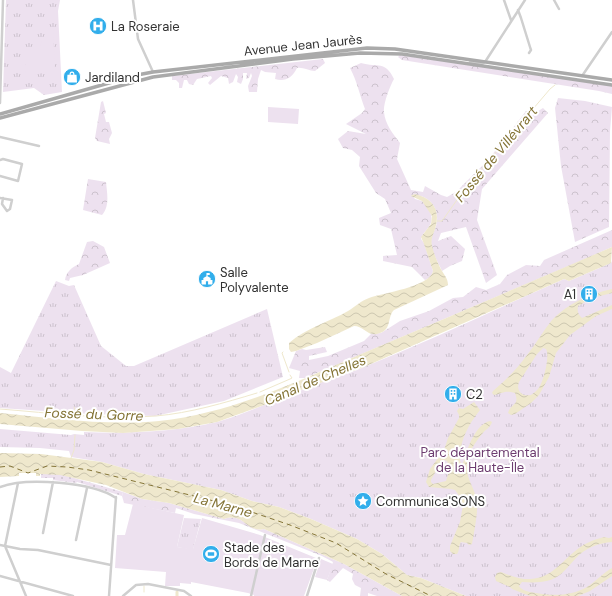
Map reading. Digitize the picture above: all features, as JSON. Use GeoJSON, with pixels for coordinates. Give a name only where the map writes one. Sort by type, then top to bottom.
{"type":"FeatureCollection","features":[{"type":"Feature","properties":{"kind":"main road","name":"Avenue Jean Jaurès"},"geometry":{"type":"LineString","coordinates":[[0,114],[153,72],[367,48],[395,49],[612,80]]}},
{"type":"Feature","properties":{"kind":"main road","name":"Avenue Jean Jaurès"},"geometry":{"type":"LineString","coordinates":[[0,118],[153,77],[360,53],[402,54],[612,85]]}},
{"type":"Feature","properties":{"kind":"street"},"geometry":{"type":"LineString","coordinates":[[0,103],[3,0]]}},
{"type":"Feature","properties":{"kind":"street"},"geometry":{"type":"LineString","coordinates":[[133,0],[138,39],[153,72]]}},
{"type":"Feature","properties":{"kind":"street"},"geometry":{"type":"LineString","coordinates":[[504,0],[508,16],[511,20]]}},
{"type":"Feature","properties":{"kind":"street"},"geometry":{"type":"LineString","coordinates":[[447,61],[482,64],[485,62],[525,0]]}},
{"type":"Feature","properties":{"kind":"street"},"geometry":{"type":"LineString","coordinates":[[554,0],[559,9]]}},
{"type":"Feature","properties":{"kind":"street"},"geometry":{"type":"LineString","coordinates":[[518,10],[522,18],[531,50],[529,53]]}},
{"type":"Feature","properties":{"kind":"street"},"geometry":{"type":"LineString","coordinates":[[582,76],[612,32]]}},
{"type":"Feature","properties":{"kind":"street"},"geometry":{"type":"LineString","coordinates":[[0,137],[39,146]]}},
{"type":"Feature","properties":{"kind":"street"},"geometry":{"type":"LineString","coordinates":[[0,160],[3,159],[22,164],[18,181],[0,176]]}},
{"type":"Feature","properties":{"kind":"street"},"geometry":{"type":"LineString","coordinates":[[1,198],[12,200],[10,209],[7,211],[2,204],[1,198]]}},
{"type":"Feature","properties":{"kind":"street"},"geometry":{"type":"LineString","coordinates":[[0,487],[35,481],[53,482],[87,488],[116,496],[109,596]]}},
{"type":"Feature","properties":{"kind":"street"},"geometry":{"type":"LineString","coordinates":[[43,533],[53,482]]}},
{"type":"Feature","properties":{"kind":"street"},"geometry":{"type":"LineString","coordinates":[[18,483],[6,547],[26,596]]}},
{"type":"Feature","properties":{"kind":"street"},"geometry":{"type":"LineString","coordinates":[[76,540],[87,488]]}},
{"type":"Feature","properties":{"kind":"street"},"geometry":{"type":"LineString","coordinates":[[251,596],[265,536]]}},
{"type":"Feature","properties":{"kind":"street"},"geometry":{"type":"LineString","coordinates":[[0,545],[26,550],[38,550],[111,565]]}},
{"type":"Feature","properties":{"kind":"street"},"geometry":{"type":"LineString","coordinates":[[307,596],[319,558]]}},
{"type":"Feature","properties":{"kind":"street"},"geometry":{"type":"LineString","coordinates":[[0,576],[72,596]]}},
{"type":"Feature","properties":{"kind":"street"},"geometry":{"type":"LineString","coordinates":[[123,596],[136,585],[148,584],[184,590],[191,596]]}},
{"type":"Feature","properties":{"kind":"green space"},"geometry":{"type":"Polygon","coordinates":[[[6,0],[60,0],[58,11],[62,92],[44,95],[34,88],[3,92],[6,0]]]}},
{"type":"Feature","properties":{"kind":"green space"},"geometry":{"type":"Polygon","coordinates":[[[53,28],[55,70],[26,77],[25,60],[34,58],[48,29],[53,28]]]}},
{"type":"Feature","properties":{"kind":"green space"},"geometry":{"type":"Polygon","coordinates":[[[400,55],[612,86],[612,94],[402,60],[398,57],[400,55]]]}},
{"type":"Feature","properties":{"kind":"green space"},"geometry":{"type":"Polygon","coordinates":[[[323,59],[325,63],[315,71],[297,68],[290,77],[282,80],[275,79],[276,73],[261,70],[258,79],[257,92],[249,92],[248,86],[252,76],[251,73],[249,78],[246,79],[247,73],[243,73],[241,84],[237,82],[238,77],[236,74],[233,82],[229,84],[228,78],[221,76],[210,85],[208,83],[212,78],[211,76],[197,79],[193,85],[189,84],[187,80],[184,80],[182,88],[179,88],[179,83],[176,80],[172,80],[172,76],[323,59]]]}},
{"type":"Feature","properties":{"kind":"green space"},"geometry":{"type":"Polygon","coordinates":[[[361,63],[384,67],[391,73],[394,79],[389,90],[384,112],[388,125],[400,143],[397,159],[411,190],[423,192],[425,186],[447,197],[456,192],[488,160],[526,111],[532,115],[543,108],[548,113],[482,189],[477,220],[497,275],[486,283],[466,227],[441,233],[438,241],[451,236],[465,249],[462,261],[442,271],[431,245],[437,214],[435,208],[428,200],[418,195],[412,195],[415,199],[422,201],[431,213],[430,224],[421,239],[424,243],[433,271],[431,276],[425,280],[412,267],[383,261],[383,256],[397,255],[391,229],[380,225],[379,218],[391,213],[385,199],[376,193],[359,166],[360,157],[352,150],[343,148],[338,139],[348,131],[366,134],[346,124],[362,113],[365,109],[357,83],[350,68],[361,63]]]}},
{"type":"Feature","properties":{"kind":"green space"},"geometry":{"type":"Polygon","coordinates":[[[558,98],[585,101],[612,107],[610,131],[609,227],[575,242],[561,166],[555,108],[558,98]]]}},
{"type":"Feature","properties":{"kind":"green space"},"geometry":{"type":"Polygon","coordinates":[[[103,101],[106,113],[104,114],[106,122],[109,122],[112,133],[109,139],[110,144],[97,141],[95,138],[101,102],[103,101]]]}},
{"type":"Feature","properties":{"kind":"green space"},"geometry":{"type":"Polygon","coordinates":[[[268,107],[299,109],[298,124],[268,122],[268,107]]]}},
{"type":"Feature","properties":{"kind":"green space"},"geometry":{"type":"Polygon","coordinates":[[[88,179],[106,182],[107,204],[102,215],[83,210],[88,179]]]}},
{"type":"Feature","properties":{"kind":"green space"},"geometry":{"type":"Polygon","coordinates":[[[612,230],[612,247],[585,259],[305,378],[299,378],[300,371],[289,368],[296,351],[325,347],[327,352],[309,356],[309,360],[328,356],[364,341],[371,334],[381,333],[400,321],[429,311],[453,298],[463,297],[476,287],[486,290],[500,284],[507,275],[526,265],[540,266],[544,260],[612,230]]]}},
{"type":"Feature","properties":{"kind":"green space"},"geometry":{"type":"Polygon","coordinates":[[[93,241],[104,247],[110,263],[83,275],[70,278],[69,281],[65,280],[70,270],[79,264],[87,242],[93,241]]]}},
{"type":"Feature","properties":{"kind":"green space","name":"Parc départemental de la Haute-Île"},"geometry":{"type":"Polygon","coordinates":[[[612,261],[612,596],[466,596],[421,578],[407,575],[382,554],[357,539],[279,507],[252,501],[221,490],[144,474],[102,462],[71,457],[69,451],[40,448],[0,447],[0,429],[84,435],[84,432],[117,433],[168,430],[228,419],[389,357],[564,279],[569,281],[611,263],[612,261]]]}},
{"type":"Feature","properties":{"kind":"green space"},"geometry":{"type":"Polygon","coordinates":[[[56,281],[69,286],[74,285],[101,346],[126,366],[134,366],[267,309],[283,377],[224,401],[155,416],[90,414],[0,408],[0,367],[11,373],[56,281]]]}},
{"type":"Feature","properties":{"kind":"green space"},"geometry":{"type":"Polygon","coordinates":[[[41,474],[57,474],[67,476],[123,492],[122,496],[77,482],[53,480],[53,478],[41,478],[41,474]]]}},
{"type":"Feature","properties":{"kind":"green space"},"geometry":{"type":"Polygon","coordinates":[[[123,492],[142,499],[169,503],[224,519],[236,518],[253,528],[264,529],[344,564],[402,596],[377,596],[368,593],[368,596],[360,596],[361,588],[355,585],[352,579],[353,574],[343,568],[330,582],[327,580],[333,562],[322,556],[239,523],[194,514],[176,508],[175,513],[124,503],[122,496],[123,492]]]}},
{"type":"Feature","properties":{"kind":"green space","name":"Stade des Bords de Marne"},"geometry":{"type":"Polygon","coordinates":[[[133,504],[184,515],[177,547],[193,549],[202,518],[260,535],[316,558],[316,563],[304,596],[254,596],[248,593],[191,582],[191,584],[180,583],[180,586],[165,586],[166,572],[115,568],[117,535],[125,535],[133,504]]]}},
{"type":"Feature","properties":{"kind":"green space"},"geometry":{"type":"Polygon","coordinates":[[[184,518],[201,519],[193,550],[177,547],[184,518]]]}},
{"type":"Feature","properties":{"kind":"green space"},"geometry":{"type":"Polygon","coordinates":[[[321,559],[333,564],[327,580],[315,577],[321,559]]]}},
{"type":"Feature","properties":{"kind":"water"},"geometry":{"type":"Polygon","coordinates":[[[415,194],[430,201],[437,214],[432,246],[447,279],[448,285],[394,310],[388,326],[380,333],[372,334],[354,326],[317,343],[291,352],[289,349],[289,343],[310,329],[341,315],[366,299],[405,289],[430,277],[433,271],[421,237],[431,224],[432,216],[422,201],[411,196],[415,194]]]}},
{"type":"Feature","properties":{"kind":"water","name":"Canal de Chelles"},"geometry":{"type":"Polygon","coordinates":[[[612,247],[611,263],[569,281],[564,279],[364,367],[217,422],[178,429],[123,433],[0,424],[0,413],[80,421],[119,423],[159,421],[187,417],[215,410],[269,393],[612,247]]]}},
{"type":"Feature","properties":{"kind":"water"},"geometry":{"type":"Polygon","coordinates":[[[612,289],[612,293],[592,298],[578,306],[579,314],[582,318],[612,305],[612,309],[596,316],[570,335],[556,353],[549,377],[539,395],[531,403],[515,414],[511,415],[508,413],[516,402],[515,393],[506,392],[494,395],[492,393],[493,391],[519,365],[558,314],[580,300],[612,289]],[[543,348],[537,354],[519,382],[518,388],[522,394],[531,395],[540,386],[547,362],[546,349],[543,348]]]}},
{"type":"Feature","properties":{"kind":"water"},"geometry":{"type":"Polygon","coordinates":[[[474,402],[480,410],[465,434],[460,454],[461,463],[463,463],[469,445],[476,432],[485,423],[490,421],[492,422],[476,441],[467,463],[468,475],[477,503],[472,544],[469,545],[461,542],[457,554],[453,554],[450,551],[450,546],[460,522],[463,505],[460,497],[455,490],[429,487],[426,482],[430,469],[444,450],[448,438],[459,418],[457,411],[459,408],[463,409],[474,402]],[[444,460],[441,462],[431,480],[433,484],[446,481],[450,468],[447,461],[444,460]]]}},
{"type":"Feature","properties":{"kind":"water","name":"La Marne"},"geometry":{"type":"Polygon","coordinates":[[[0,453],[41,454],[102,462],[144,474],[221,490],[252,501],[279,507],[357,539],[382,554],[407,575],[421,578],[466,596],[402,596],[344,564],[264,529],[253,528],[236,518],[224,519],[169,503],[142,499],[106,485],[60,475],[40,474],[40,476],[36,476],[36,473],[19,473],[19,476],[0,477],[0,453]]]}},
{"type":"Feature","properties":{"kind":"water"},"geometry":{"type":"Polygon","coordinates":[[[604,537],[612,537],[612,542],[597,545],[584,551],[557,577],[543,582],[522,582],[519,586],[526,591],[542,594],[568,594],[587,587],[612,568],[612,576],[590,591],[578,596],[530,596],[496,581],[495,577],[497,573],[501,572],[524,579],[533,579],[547,575],[581,547],[604,537]]]}},
{"type":"Feature","properties":{"kind":"waterway","name":"Fossé de Villévrart"},"geometry":{"type":"LineString","coordinates":[[437,221],[442,221],[464,190],[555,85]]}},
{"type":"Feature","properties":{"kind":"waterway","name":"Fossé du Gorre"},"geometry":{"type":"LineString","coordinates":[[283,352],[282,353],[289,372]]}},
{"type":"Feature","properties":{"kind":"waterway","name":"Fossé du Gorre"},"geometry":{"type":"LineString","coordinates":[[260,392],[292,378],[290,375]]}},
{"type":"Feature","properties":{"kind":"waterway","name":"Fossé du Gorre"},"geometry":{"type":"LineString","coordinates":[[0,409],[97,417],[156,416],[194,410],[257,393]]}},
{"type":"Feature","properties":{"kind":"waterway","name":"Fossé du Gorre"},"geometry":{"type":"LineString","coordinates":[[74,407],[76,416]]}},
{"type":"Feature","properties":{"kind":"waterway"},"geometry":{"type":"LineString","coordinates":[[71,458],[74,450],[75,435]]}},
{"type":"Feature","properties":{"kind":"waterway"},"geometry":{"type":"LineString","coordinates":[[144,586],[144,592]]}},
{"type":"Feature","properties":{"kind":"ferry route"},"geometry":{"type":"LineString","coordinates":[[0,467],[10,466],[28,473],[47,466],[89,470],[234,506],[290,525],[336,543],[386,574],[431,596]]}},
{"type":"Feature","properties":{"kind":"place","name":"La Roseraie"},"geometry":{"type":"Point","coordinates":[98,26]}},
{"type":"Feature","properties":{"kind":"place","name":"Jardiland"},"geometry":{"type":"Point","coordinates":[72,77]}},
{"type":"Feature","properties":{"kind":"place","name":"Salle Polyvalente"},"geometry":{"type":"Point","coordinates":[207,279]}},
{"type":"Feature","properties":{"kind":"place","name":"A1"},"geometry":{"type":"Point","coordinates":[589,294]}},
{"type":"Feature","properties":{"kind":"place","name":"C2"},"geometry":{"type":"Point","coordinates":[453,394]}},
{"type":"Feature","properties":{"kind":"place","name":"Communica'SONS"},"geometry":{"type":"Point","coordinates":[363,501]}},
{"type":"Feature","properties":{"kind":"place","name":"Stade des Bords de Marne"},"geometry":{"type":"Point","coordinates":[211,554]}}]}
